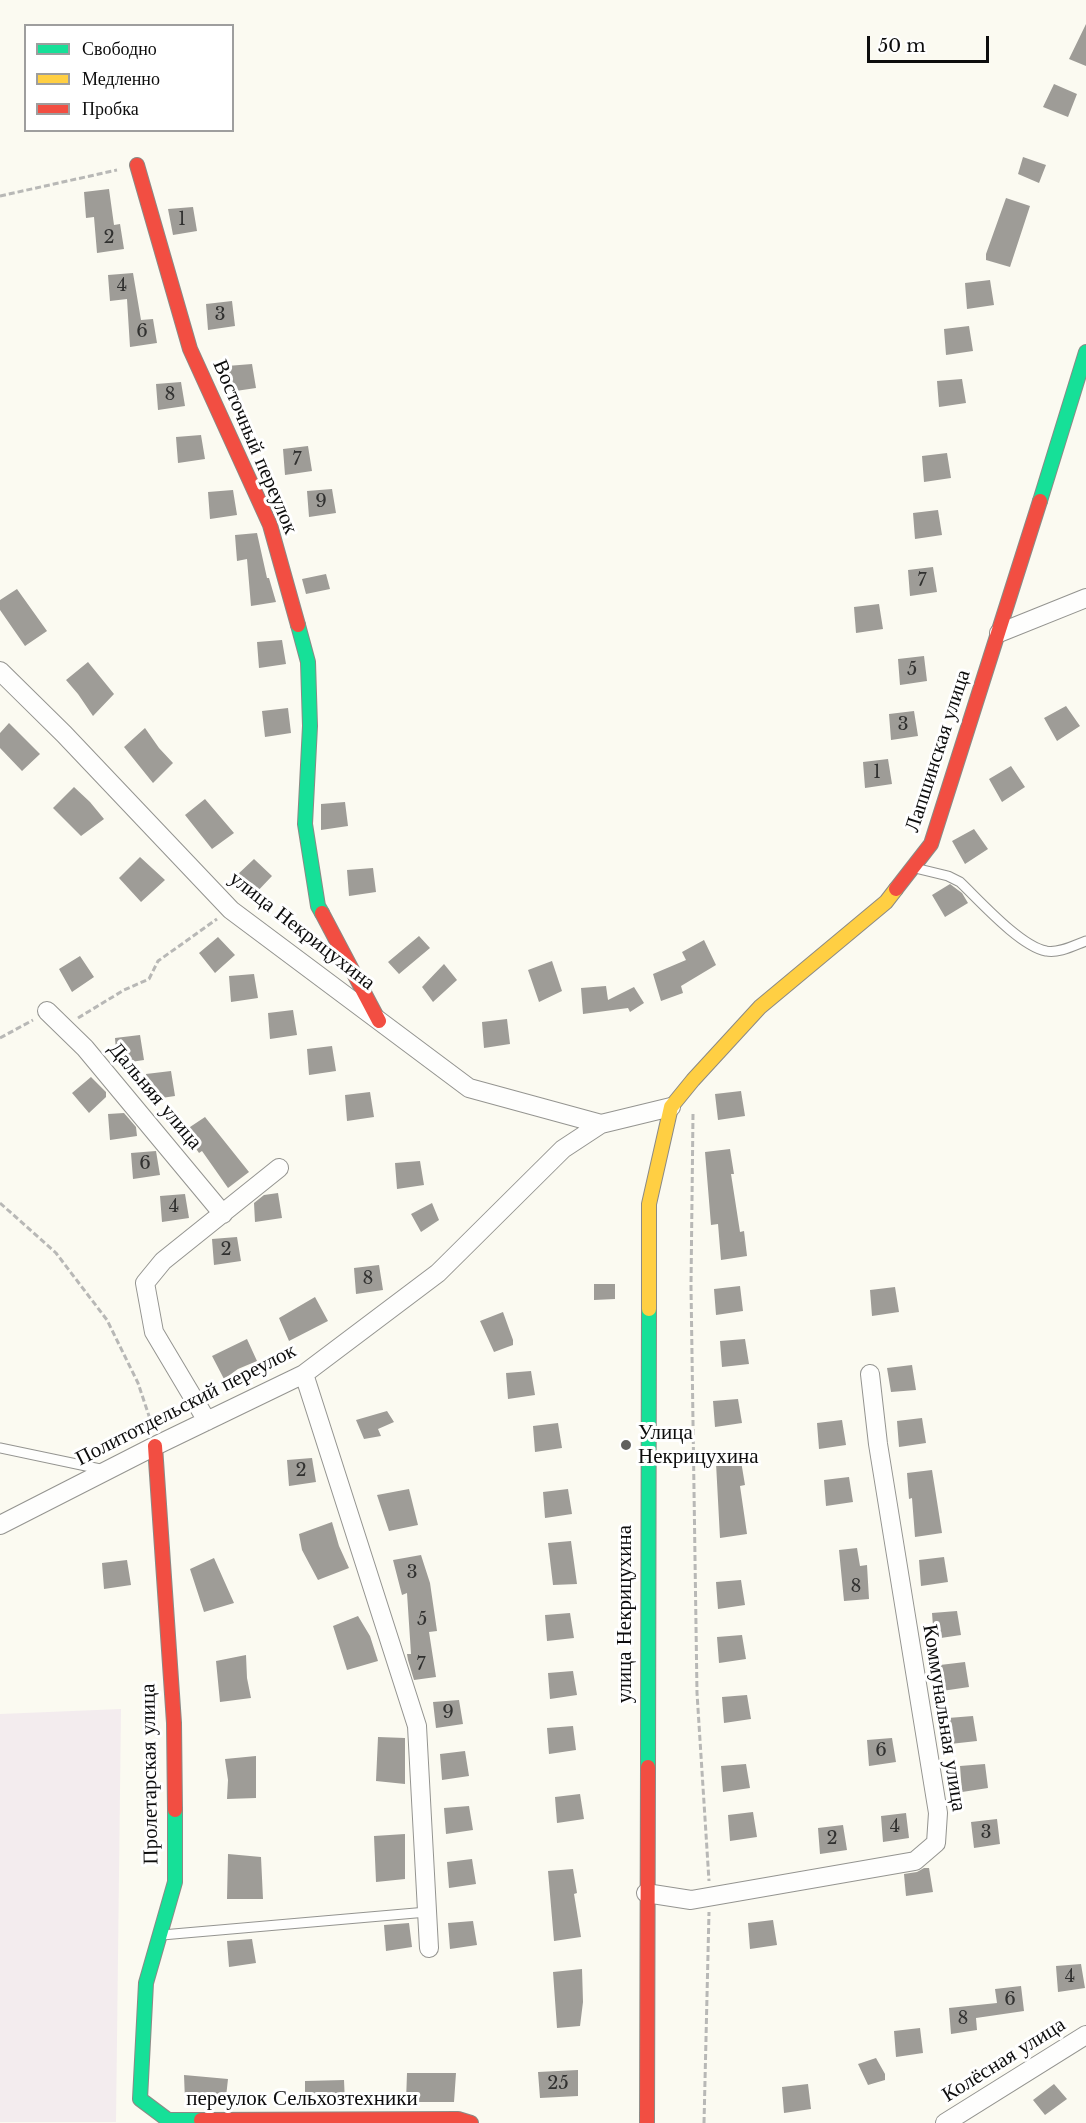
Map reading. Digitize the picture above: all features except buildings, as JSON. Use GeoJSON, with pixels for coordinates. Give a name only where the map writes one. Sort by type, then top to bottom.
{"type":"FeatureCollection","features":[{"type":"Feature","properties":{"kind":"street","name":"Восточный переулок"},"geometry":{"type":"LineString","coordinates":[[137,165],[190,349],[270,525],[308,662],[310,726],[305,824],[318,906],[379,1021]]}},
{"type":"Feature","properties":{"kind":"street","name":"Лапшинская улица"},"geometry":{"type":"LineString","coordinates":[[671,1107],[759,1007],[886,902],[931,844],[1086,352]]}},
{"type":"Feature","properties":{"kind":"street"},"geometry":{"type":"LineString","coordinates":[[999,633],[1086,598]]}},
{"type":"Feature","properties":{"kind":"street","name":"улица Некрицухина"},"geometry":{"type":"LineString","coordinates":[[0,671],[64,734],[231,910],[469,1089],[601,1124]]}},
{"type":"Feature","properties":{"kind":"street","name":"Дальняя улица"},"geometry":{"type":"LineString","coordinates":[[47,1011],[85,1048],[223,1214]]}},
{"type":"Feature","properties":{"kind":"street","name":"улица Некрицухина"},"geometry":{"type":"LineString","coordinates":[[647,2123],[649,1204],[671,1107]]}},
{"type":"Feature","properties":{"kind":"street","name":"Политотдельский переулок"},"geometry":{"type":"LineString","coordinates":[[0,1526],[207,1420],[304,1374],[438,1273],[563,1149],[601,1124],[671,1107]]}},
{"type":"Feature","properties":{"kind":"street"},"geometry":{"type":"LineString","coordinates":[[207,1420],[154,1332],[145,1282],[163,1261],[279,1168]]}},
{"type":"Feature","properties":{"kind":"street"},"geometry":{"type":"LineString","coordinates":[[304,1374],[417,1726],[429,1948]]}},
{"type":"Feature","properties":{"kind":"street","name":"Коммунальная улица"},"geometry":{"type":"LineString","coordinates":[[646,1893],[690,1900],[915,1861],[936,1843],[938,1814],[878,1444],[870,1374]]}},
{"type":"Feature","properties":{"kind":"street","name":"Пролетарская улица"},"geometry":{"type":"LineString","coordinates":[[140,2099],[147,1983],[175,1882],[174,1723],[155,1446]]}},
{"type":"Feature","properties":{"kind":"street","name":"Колёсная улица"},"geometry":{"type":"LineString","coordinates":[[945,2123],[1086,2035]]}},
{"type":"Feature","properties":{"kind":"street","name":"переулок Сельхозтехники"},"geometry":{"type":"LineString","coordinates":[[140,2099],[168,2120],[458,2119],[471,2123]]}},
{"type":"Feature","properties":{"kind":"lane"},"geometry":{"type":"LineString","coordinates":[[913,867],[948,876],[960,882],[1021,939],[1047,951],[1069,948],[1086,941]]}},
{"type":"Feature","properties":{"kind":"lane"},"geometry":{"type":"LineString","coordinates":[[0,1448],[107,1470]]}},
{"type":"Feature","properties":{"kind":"lane"},"geometry":{"type":"LineString","coordinates":[[160,1935],[427,1912]]}},
{"type":"Feature","properties":{"kind":"path"},"geometry":{"type":"LineString","coordinates":[[0,196],[137,165]]}},
{"type":"Feature","properties":{"kind":"path"},"geometry":{"type":"LineString","coordinates":[[64,1027],[124,990],[149,979],[158,961],[231,910]]}},
{"type":"Feature","properties":{"kind":"path"},"geometry":{"type":"LineString","coordinates":[[0,1038],[47,1011]]}},
{"type":"Feature","properties":{"kind":"path"},"geometry":{"type":"LineString","coordinates":[[693,1114],[691,1286],[697,1681],[710,1896],[704,2123]]}},
{"type":"Feature","properties":{"kind":"path"},"geometry":{"type":"LineString","coordinates":[[0,1203],[56,1253],[107,1320],[138,1383],[153,1422],[155,1446]]}},
{"type":"Feature","properties":{"kind":"shaded area"},"geometry":{"type":"Polygon","coordinates":[[[121,1709],[116,2122],[0,2122],[0,1714],[121,1709]]]}},
{"type":"Feature","properties":{"kind":"traffic: fast"},"geometry":{"type":"LineString","coordinates":[[1040,501],[1086,352]]}},
{"type":"Feature","properties":{"kind":"traffic: fast"},"geometry":{"type":"LineString","coordinates":[[298,625],[308,662],[310,726],[305,824],[318,906],[322,913]]}},
{"type":"Feature","properties":{"kind":"traffic: fast"},"geometry":{"type":"LineString","coordinates":[[648,1767],[649,1309]]}},
{"type":"Feature","properties":{"kind":"traffic: fast"},"geometry":{"type":"LineString","coordinates":[[175,1810],[175,1882],[146,1983],[140,2099],[168,2120],[201,2120]]}},
{"type":"Feature","properties":{"kind":"traffic: slow"},"geometry":{"type":"LineString","coordinates":[[649,1309],[649,1204],[671,1107],[760,1007],[886,902],[896,889]]}},
{"type":"Feature","properties":{"kind":"traffic: jam"},"geometry":{"type":"LineString","coordinates":[[137,165],[190,349],[270,525],[298,625]]}},
{"type":"Feature","properties":{"kind":"traffic: jam"},"geometry":{"type":"LineString","coordinates":[[896,889],[931,844],[1040,501]]}},
{"type":"Feature","properties":{"kind":"traffic: jam"},"geometry":{"type":"LineString","coordinates":[[322,913],[379,1021]]}},
{"type":"Feature","properties":{"kind":"traffic: jam"},"geometry":{"type":"LineString","coordinates":[[155,1446],[174,1723],[175,1810]]}},
{"type":"Feature","properties":{"kind":"traffic: jam"},"geometry":{"type":"LineString","coordinates":[[647,2123],[648,1767]]}},
{"type":"Feature","properties":{"kind":"traffic: jam"},"geometry":{"type":"LineString","coordinates":[[201,2120],[458,2119],[471,2123]]}},
{"type":"Feature","properties":{"kind":"place","name":"Улица Некрицухина"},"geometry":{"type":"Point","coordinates":[626,1445]}}]}
